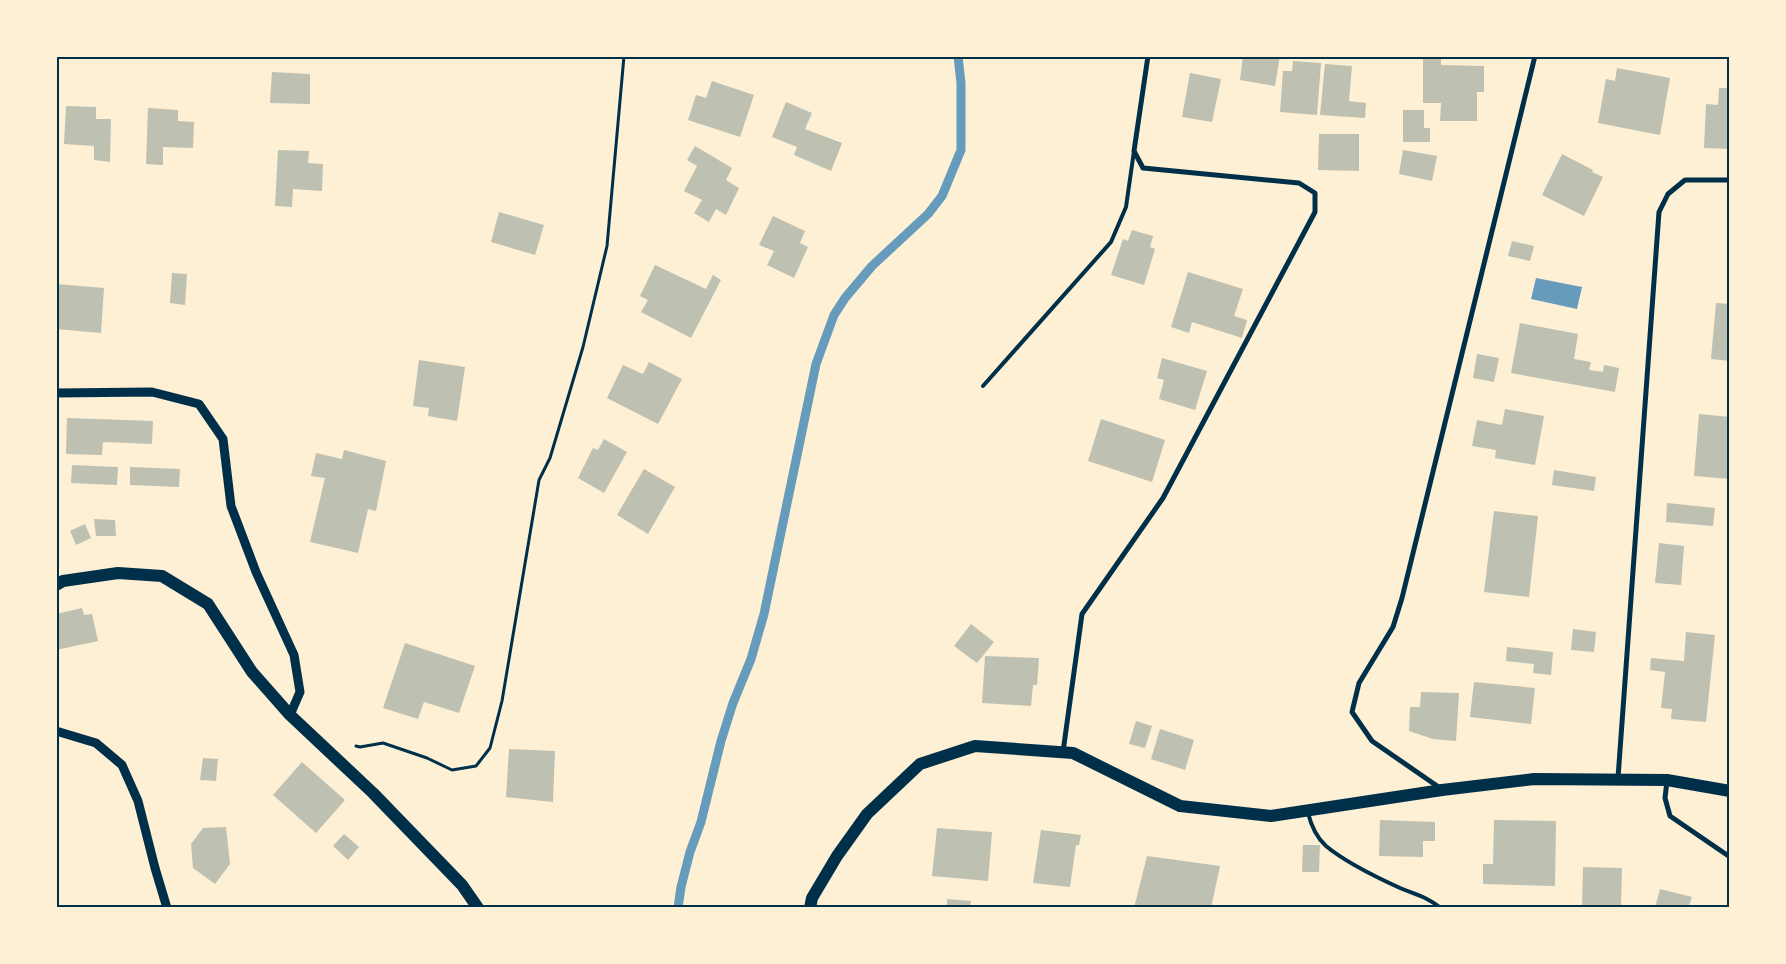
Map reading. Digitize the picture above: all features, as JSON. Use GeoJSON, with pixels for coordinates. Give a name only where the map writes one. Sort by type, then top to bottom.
{"type":"FeatureCollection","features":[{"type":"Feature","properties":{"kind":"main road"},"geometry":{"type":"LineString","coordinates":[[56,585],[63,581],[118,573],[162,576],[208,604],[252,672],[290,715],[373,793],[462,885],[478,908]]}},
{"type":"Feature","properties":{"kind":"main road"},"geometry":{"type":"LineString","coordinates":[[810,908],[812,898],[837,856],[867,814],[920,764],[975,746],[1073,753],[1180,806],[1271,816],[1442,790],[1534,779],[1667,780],[1730,791]]}},
{"type":"Feature","properties":{"kind":"street"},"geometry":{"type":"LineString","coordinates":[[1063,752],[1082,614],[1163,498],[1315,212],[1315,193],[1299,183],[1143,168],[1134,151],[1148,56]]}},
{"type":"Feature","properties":{"kind":"street"},"geometry":{"type":"LineString","coordinates":[[1442,790],[1372,741],[1352,712],[1359,684],[1393,627],[1402,598],[1535,56]]}},
{"type":"Feature","properties":{"kind":"street"},"geometry":{"type":"LineString","coordinates":[[1618,779],[1659,212],[1668,194],[1685,180],[1730,180]]}},
{"type":"Feature","properties":{"kind":"street"},"geometry":{"type":"LineString","coordinates":[[56,393],[152,392],[199,404],[223,439],[231,506],[256,572],[294,655],[300,692],[290,715]]}},
{"type":"Feature","properties":{"kind":"street"},"geometry":{"type":"LineString","coordinates":[[56,731],[96,743],[122,765],[138,801],[167,908]]}},
{"type":"Feature","properties":{"kind":"street"},"geometry":{"type":"LineString","coordinates":[[1667,780],[1665,798],[1670,816],[1730,857]]}},
{"type":"Feature","properties":{"kind":"lane"},"geometry":{"type":"LineString","coordinates":[[982,386],[1111,242],[1126,207],[1134,151]]}},
{"type":"Feature","properties":{"kind":"lane"},"geometry":{"type":"LineString","coordinates":[[1307,810],[1312,828],[1325,845],[1352,863],[1400,888],[1428,898],[1441,908]]}},
{"type":"Feature","properties":{"kind":"path"},"geometry":{"type":"LineString","coordinates":[[351,745],[360,747],[383,743],[426,758],[452,770],[476,766],[490,748],[502,701],[539,480],[550,458],[583,347],[607,246],[624,56]]}},
{"type":"Feature","properties":{"kind":"water"},"geometry":{"type":"Polygon","coordinates":[[[1536,278],[1582,287],[1577,309],[1531,299],[1536,278]]]}},
{"type":"Feature","properties":{"kind":"building"},"geometry":{"type":"Polygon","coordinates":[[[1243,56],[1280,56],[1275,86],[1240,80],[1243,56]]]}},
{"type":"Feature","properties":{"kind":"building"},"geometry":{"type":"Polygon","coordinates":[[[1423,56],[1441,56],[1441,65],[1484,66],[1484,92],[1477,92],[1477,121],[1440,121],[1441,103],[1423,103],[1423,56]]]}},
{"type":"Feature","properties":{"kind":"building"},"geometry":{"type":"Polygon","coordinates":[[[1293,61],[1321,63],[1317,115],[1280,112],[1283,71],[1292,71],[1293,61]]]}},
{"type":"Feature","properties":{"kind":"building"},"geometry":{"type":"Polygon","coordinates":[[[1325,64],[1352,66],[1349,101],[1366,103],[1365,118],[1320,115],[1325,64]]]}},
{"type":"Feature","properties":{"kind":"building"},"geometry":{"type":"Polygon","coordinates":[[[1617,68],[1670,78],[1660,135],[1598,123],[1606,79],[1615,81],[1617,68]]]}},
{"type":"Feature","properties":{"kind":"building"},"geometry":{"type":"Polygon","coordinates":[[[272,72],[310,74],[310,104],[270,103],[272,72]]]}},
{"type":"Feature","properties":{"kind":"building"},"geometry":{"type":"Polygon","coordinates":[[[1190,73],[1221,79],[1212,122],[1182,117],[1190,73]]]}},
{"type":"Feature","properties":{"kind":"building"},"geometry":{"type":"Polygon","coordinates":[[[712,81],[754,95],[740,137],[688,120],[696,95],[706,98],[712,81]]]}},
{"type":"Feature","properties":{"kind":"building"},"geometry":{"type":"Polygon","coordinates":[[[1719,88],[1730,88],[1730,149],[1704,148],[1706,104],[1718,105],[1719,88]]]}},
{"type":"Feature","properties":{"kind":"building"},"geometry":{"type":"Polygon","coordinates":[[[786,102],[812,113],[805,129],[842,143],[831,171],[794,155],[797,147],[772,137],[786,102]]]}},
{"type":"Feature","properties":{"kind":"building"},"geometry":{"type":"Polygon","coordinates":[[[66,106],[96,107],[96,119],[111,119],[110,162],[94,160],[94,146],[64,144],[66,106]]]}},
{"type":"Feature","properties":{"kind":"building"},"geometry":{"type":"Polygon","coordinates":[[[148,108],[178,110],[178,121],[194,122],[193,148],[163,147],[163,165],[146,164],[148,108]]]}},
{"type":"Feature","properties":{"kind":"building"},"geometry":{"type":"Polygon","coordinates":[[[1403,110],[1424,110],[1424,128],[1430,128],[1430,142],[1403,142],[1403,110]]]}},
{"type":"Feature","properties":{"kind":"building"},"geometry":{"type":"Polygon","coordinates":[[[1319,134],[1359,134],[1359,171],[1318,170],[1319,134]]]}},
{"type":"Feature","properties":{"kind":"building"},"geometry":{"type":"Polygon","coordinates":[[[695,146],[732,168],[726,180],[739,188],[726,215],[716,209],[709,222],[694,213],[702,200],[684,191],[697,166],[687,160],[695,146]]]}},
{"type":"Feature","properties":{"kind":"building"},"geometry":{"type":"Polygon","coordinates":[[[278,150],[309,151],[308,163],[323,164],[322,191],[293,189],[292,207],[275,206],[278,150]]]}},
{"type":"Feature","properties":{"kind":"building"},"geometry":{"type":"Polygon","coordinates":[[[1403,150],[1437,156],[1432,181],[1399,174],[1403,150]]]}},
{"type":"Feature","properties":{"kind":"building"},"geometry":{"type":"Polygon","coordinates":[[[1562,154],[1603,177],[1584,216],[1542,195],[1562,154]]]}},
{"type":"Feature","properties":{"kind":"building"},"geometry":{"type":"Polygon","coordinates":[[[499,212],[544,225],[535,255],[491,242],[499,212]]]}},
{"type":"Feature","properties":{"kind":"building"},"geometry":{"type":"Polygon","coordinates":[[[773,216],[805,231],[800,243],[808,247],[794,278],[767,265],[774,251],[759,245],[773,216]]]}},
{"type":"Feature","properties":{"kind":"building"},"geometry":{"type":"Polygon","coordinates":[[[1132,230],[1153,236],[1150,247],[1155,249],[1144,285],[1111,275],[1123,239],[1128,241],[1132,230]]]}},
{"type":"Feature","properties":{"kind":"building"},"geometry":{"type":"Polygon","coordinates":[[[1512,241],[1534,246],[1530,261],[1508,256],[1512,241]]]}},
{"type":"Feature","properties":{"kind":"building"},"geometry":{"type":"Polygon","coordinates":[[[655,265],[706,289],[713,275],[721,280],[691,338],[641,312],[648,300],[640,296],[655,265]]]}},
{"type":"Feature","properties":{"kind":"building"},"geometry":{"type":"Polygon","coordinates":[[[1188,272],[1243,289],[1234,316],[1247,320],[1242,338],[1192,322],[1189,333],[1171,327],[1188,272]]]}},
{"type":"Feature","properties":{"kind":"building"},"geometry":{"type":"Polygon","coordinates":[[[172,273],[187,274],[185,305],[170,303],[172,273]]]}},
{"type":"Feature","properties":{"kind":"building"},"geometry":{"type":"Polygon","coordinates":[[[56,284],[104,288],[101,333],[56,329],[56,284]]]}},
{"type":"Feature","properties":{"kind":"building"},"geometry":{"type":"Polygon","coordinates":[[[1716,303],[1730,304],[1730,361],[1711,359],[1716,303]]]}},
{"type":"Feature","properties":{"kind":"building"},"geometry":{"type":"Polygon","coordinates":[[[1520,323],[1578,334],[1574,359],[1591,362],[1589,370],[1603,372],[1604,365],[1619,368],[1615,392],[1511,373],[1520,323]]]}},
{"type":"Feature","properties":{"kind":"building"},"geometry":{"type":"Polygon","coordinates":[[[1477,354],[1499,358],[1494,382],[1473,378],[1477,354]]]}},
{"type":"Feature","properties":{"kind":"building"},"geometry":{"type":"Polygon","coordinates":[[[1162,358],[1207,371],[1195,410],[1159,399],[1164,380],[1157,378],[1162,358]]]}},
{"type":"Feature","properties":{"kind":"building"},"geometry":{"type":"Polygon","coordinates":[[[419,360],[465,367],[457,421],[428,416],[429,408],[413,406],[419,360]]]}},
{"type":"Feature","properties":{"kind":"building"},"geometry":{"type":"Polygon","coordinates":[[[649,362],[682,379],[658,424],[607,398],[623,365],[643,374],[649,362]]]}},
{"type":"Feature","properties":{"kind":"building"},"geometry":{"type":"Polygon","coordinates":[[[1505,409],[1544,416],[1535,465],[1495,458],[1496,450],[1472,446],[1477,420],[1502,425],[1505,409]]]}},
{"type":"Feature","properties":{"kind":"building"},"geometry":{"type":"Polygon","coordinates":[[[1699,414],[1730,417],[1730,479],[1694,476],[1699,414]]]}},
{"type":"Feature","properties":{"kind":"building"},"geometry":{"type":"Polygon","coordinates":[[[67,418],[153,421],[152,444],[103,442],[102,455],[66,454],[67,418]]]}},
{"type":"Feature","properties":{"kind":"building"},"geometry":{"type":"Polygon","coordinates":[[[1101,419],[1165,440],[1152,482],[1088,461],[1101,419]]]}},
{"type":"Feature","properties":{"kind":"building"},"geometry":{"type":"Polygon","coordinates":[[[604,439],[627,452],[604,493],[578,478],[593,448],[598,450],[604,439]]]}},
{"type":"Feature","properties":{"kind":"building"},"geometry":{"type":"Polygon","coordinates":[[[344,450],[386,461],[376,511],[368,509],[358,553],[310,542],[325,478],[311,476],[316,453],[342,459],[344,450]]]}},
{"type":"Feature","properties":{"kind":"building"},"geometry":{"type":"Polygon","coordinates":[[[72,465],[118,467],[117,485],[71,483],[72,465]]]}},
{"type":"Feature","properties":{"kind":"building"},"geometry":{"type":"Polygon","coordinates":[[[130,467],[180,469],[179,487],[130,485],[130,467]]]}},
{"type":"Feature","properties":{"kind":"building"},"geometry":{"type":"Polygon","coordinates":[[[644,469],[675,487],[648,534],[617,515],[644,469]]]}},
{"type":"Feature","properties":{"kind":"building"},"geometry":{"type":"Polygon","coordinates":[[[1554,470],[1596,477],[1594,491],[1552,485],[1554,470]]]}},
{"type":"Feature","properties":{"kind":"building"},"geometry":{"type":"Polygon","coordinates":[[[1667,503],[1715,508],[1713,526],[1666,522],[1667,503]]]}},
{"type":"Feature","properties":{"kind":"building"},"geometry":{"type":"Polygon","coordinates":[[[1494,511],[1538,516],[1529,597],[1484,592],[1494,511]]]}},
{"type":"Feature","properties":{"kind":"building"},"geometry":{"type":"Polygon","coordinates":[[[94,519],[115,520],[116,536],[96,536],[94,519]]]}},
{"type":"Feature","properties":{"kind":"building"},"geometry":{"type":"Polygon","coordinates":[[[85,524],[91,538],[76,545],[70,531],[85,524]]]}},
{"type":"Feature","properties":{"kind":"building"},"geometry":{"type":"Polygon","coordinates":[[[1659,543],[1684,546],[1681,585],[1655,583],[1659,543]]]}},
{"type":"Feature","properties":{"kind":"building"},"geometry":{"type":"Polygon","coordinates":[[[82,608],[84,615],[92,614],[98,641],[56,650],[56,614],[82,608]]]}},
{"type":"Feature","properties":{"kind":"building"},"geometry":{"type":"Polygon","coordinates":[[[971,624],[994,642],[977,663],[954,646],[971,624]]]}},
{"type":"Feature","properties":{"kind":"building"},"geometry":{"type":"Polygon","coordinates":[[[1573,629],[1596,632],[1594,652],[1571,650],[1573,629]]]}},
{"type":"Feature","properties":{"kind":"building"},"geometry":{"type":"Polygon","coordinates":[[[1686,632],[1715,635],[1706,722],[1671,719],[1672,709],[1661,708],[1665,672],[1650,670],[1651,658],[1684,661],[1686,632]]]}},
{"type":"Feature","properties":{"kind":"building"},"geometry":{"type":"Polygon","coordinates":[[[405,643],[475,666],[459,713],[424,702],[418,719],[383,708],[405,643]]]}},
{"type":"Feature","properties":{"kind":"building"},"geometry":{"type":"Polygon","coordinates":[[[1507,647],[1553,652],[1551,675],[1533,673],[1534,664],[1506,661],[1507,647]]]}},
{"type":"Feature","properties":{"kind":"building"},"geometry":{"type":"Polygon","coordinates":[[[985,656],[1039,658],[1037,685],[1033,685],[1031,706],[982,703],[985,656]]]}},
{"type":"Feature","properties":{"kind":"building"},"geometry":{"type":"Polygon","coordinates":[[[1474,682],[1535,688],[1531,724],[1470,717],[1474,682]]]}},
{"type":"Feature","properties":{"kind":"building"},"geometry":{"type":"Polygon","coordinates":[[[1421,692],[1459,693],[1456,741],[1433,739],[1409,731],[1410,707],[1420,707],[1421,692]]]}},
{"type":"Feature","properties":{"kind":"building"},"geometry":{"type":"Polygon","coordinates":[[[1136,721],[1152,726],[1145,748],[1129,744],[1136,721]]]}},
{"type":"Feature","properties":{"kind":"building"},"geometry":{"type":"Polygon","coordinates":[[[1160,729],[1194,740],[1185,770],[1151,759],[1160,729]]]}},
{"type":"Feature","properties":{"kind":"building"},"geometry":{"type":"Polygon","coordinates":[[[509,749],[555,751],[553,802],[506,797],[509,749]]]}},
{"type":"Feature","properties":{"kind":"building"},"geometry":{"type":"Polygon","coordinates":[[[203,758],[218,759],[216,781],[200,780],[203,758]]]}},
{"type":"Feature","properties":{"kind":"building"},"geometry":{"type":"Polygon","coordinates":[[[302,762],[345,800],[316,833],[273,795],[302,762]]]}},
{"type":"Feature","properties":{"kind":"building"},"geometry":{"type":"Polygon","coordinates":[[[1380,820],[1435,822],[1435,841],[1423,841],[1423,857],[1379,856],[1380,820]]]}},
{"type":"Feature","properties":{"kind":"building"},"geometry":{"type":"Polygon","coordinates":[[[1494,820],[1556,821],[1555,886],[1483,884],[1483,864],[1493,864],[1494,820]]]}},
{"type":"Feature","properties":{"kind":"building"},"geometry":{"type":"Polygon","coordinates":[[[226,827],[230,864],[215,884],[193,868],[191,844],[203,828],[226,827]]]}},
{"type":"Feature","properties":{"kind":"building"},"geometry":{"type":"Polygon","coordinates":[[[937,828],[992,832],[988,881],[932,876],[937,828]]]}},
{"type":"Feature","properties":{"kind":"building"},"geometry":{"type":"Polygon","coordinates":[[[1041,830],[1081,835],[1079,845],[1076,845],[1070,887],[1033,883],[1041,830]]]}},
{"type":"Feature","properties":{"kind":"building"},"geometry":{"type":"Polygon","coordinates":[[[344,834],[359,847],[348,860],[333,846],[344,834]]]}},
{"type":"Feature","properties":{"kind":"building"},"geometry":{"type":"Polygon","coordinates":[[[1303,845],[1320,845],[1319,872],[1302,872],[1303,845]]]}},
{"type":"Feature","properties":{"kind":"building"},"geometry":{"type":"Polygon","coordinates":[[[1147,856],[1220,866],[1211,908],[1134,908],[1147,856]]]}},
{"type":"Feature","properties":{"kind":"building"},"geometry":{"type":"Polygon","coordinates":[[[1583,867],[1622,868],[1621,908],[1582,908],[1583,867]]]}},
{"type":"Feature","properties":{"kind":"building"},"geometry":{"type":"Polygon","coordinates":[[[1660,889],[1692,897],[1688,908],[1655,908],[1660,889]]]}},
{"type":"Feature","properties":{"kind":"building"},"geometry":{"type":"Polygon","coordinates":[[[947,899],[971,901],[970,908],[947,908],[947,899]]]}},
{"type":"Feature","properties":{"kind":"waterway"},"geometry":{"type":"LineString","coordinates":[[678,908],[690,852],[701,822],[721,741],[733,703],[751,659],[764,614],[816,364],[834,315],[845,298],[872,266],[928,214],[942,196],[961,150],[961,83],[958,56]]}}]}
